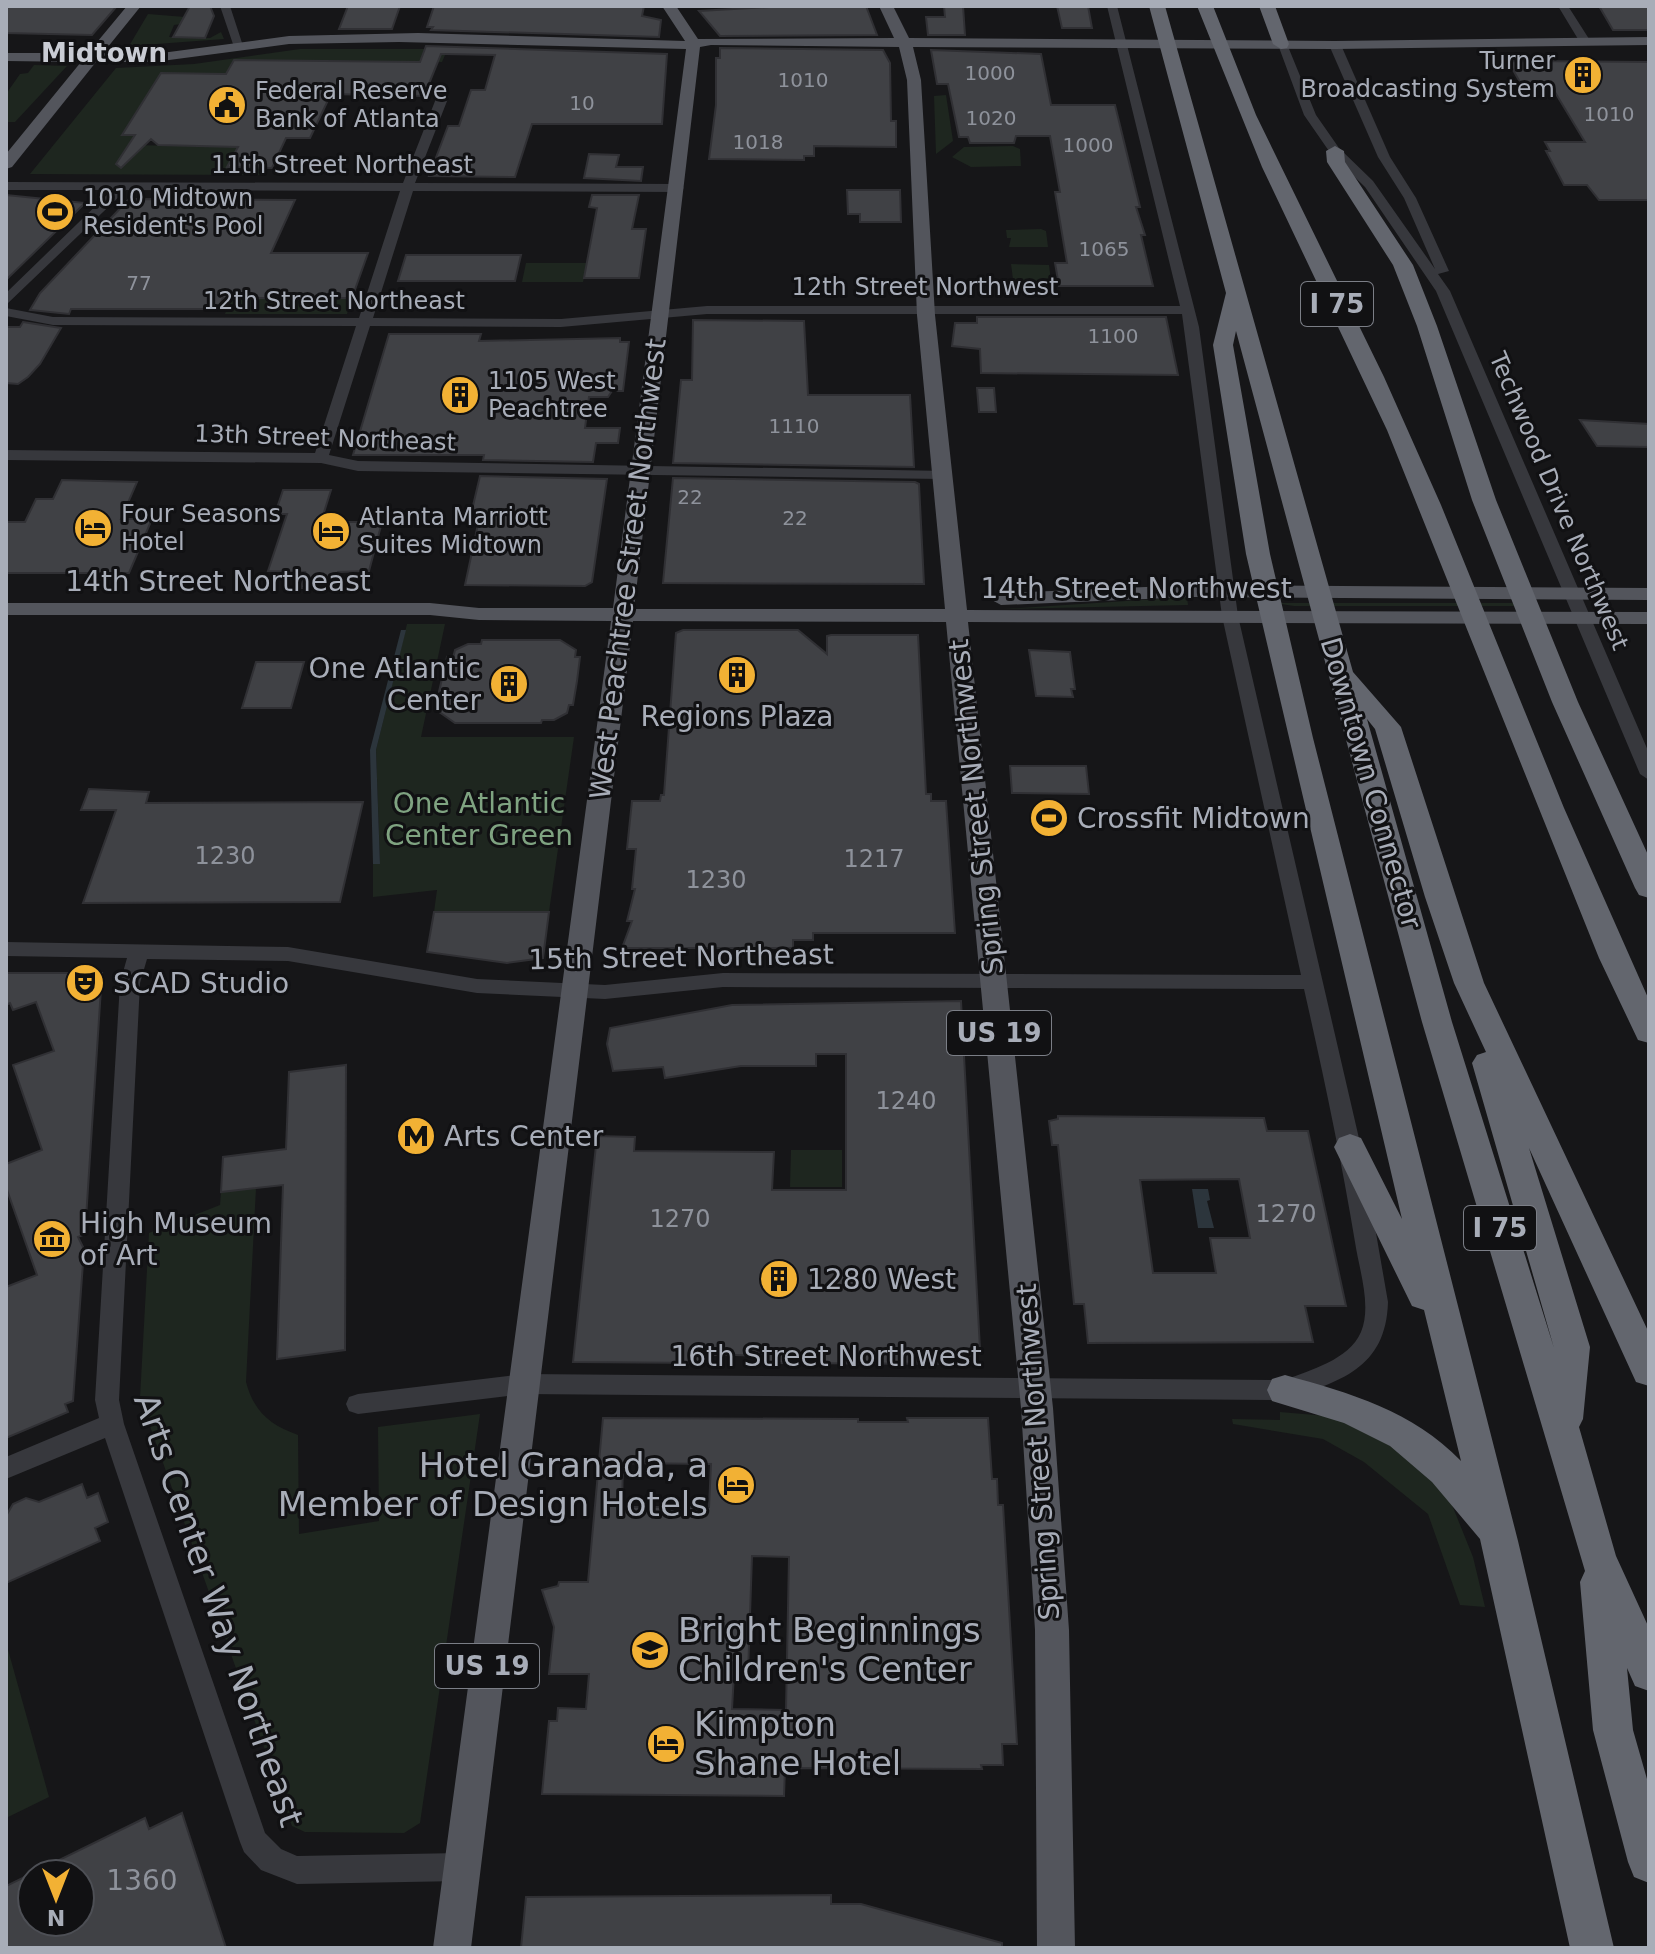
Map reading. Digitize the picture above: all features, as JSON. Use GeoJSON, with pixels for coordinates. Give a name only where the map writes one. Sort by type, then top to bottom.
{"type":"FeatureCollection","features":[{"type":"Feature","properties":{"kind":"highway","name":"Downtown Connector"},"geometry":{"type":"LineString","coordinates":[[1157,6],[1437,1022],[1563,1434],[1597,1556]]}},
{"type":"Feature","properties":{"kind":"highway","name":"I 75"},"geometry":{"type":"LineString","coordinates":[[1205,6],[1256,140],[1396,426],[1597,926],[1649,1032]]}},
{"type":"Feature","properties":{"kind":"highway"},"geometry":{"type":"LineString","coordinates":[[1267,6],[1281,44]]}},
{"type":"Feature","properties":{"kind":"highway"},"geometry":{"type":"LineString","coordinates":[[1335,151],[1336,162],[1403,265],[1427,326],[1484,500],[1565,702],[1649,888]]}},
{"type":"Feature","properties":{"kind":"highway"},"geometry":{"type":"LineString","coordinates":[[1234,291],[1223,345],[1245,487],[1300,738],[1499,1541],[1592,1948]]}},
{"type":"Feature","properties":{"kind":"highway"},"geometry":{"type":"LineString","coordinates":[[1340,672],[1388,727],[1469,983],[1649,1371]]}},
{"type":"Feature","properties":{"kind":"highway"},"geometry":{"type":"LineString","coordinates":[[1469,983],[1475,1022],[1572,1347],[1563,1434]]}},
{"type":"Feature","properties":{"kind":"highway"},"geometry":{"type":"LineString","coordinates":[[1350,1147],[1410,1266],[1468,1400],[1510,1554],[1607,1948]]}},
{"type":"Feature","properties":{"kind":"highway"},"geometry":{"type":"LineString","coordinates":[[1285,1390],[1348,1407],[1402,1431],[1431,1453],[1472,1501],[1510,1554]]}},
{"type":"Feature","properties":{"kind":"highway"},"geometry":{"type":"LineString","coordinates":[[1597,1556],[1649,1672]]}},
{"type":"Feature","properties":{"kind":"highway","name":"I 75"},"geometry":{"type":"LineString","coordinates":[[1597,1556],[1613,1730],[1649,1862]]}},
{"type":"Feature","properties":{"kind":"main road"},"geometry":{"type":"LineString","coordinates":[[6,164],[134,6]]}},
{"type":"Feature","properties":{"kind":"main road"},"geometry":{"type":"LineString","coordinates":[[669,6],[693,42]]}},
{"type":"Feature","properties":{"kind":"main road","name":"Spring Street Northwest"},"geometry":{"type":"LineString","coordinates":[[886,6],[902,41],[914,80],[926,308],[1035,1388],[1052,1630],[1056,1948]]}},
{"type":"Feature","properties":{"kind":"main road"},"geometry":{"type":"LineString","coordinates":[[6,57],[166,57],[305,39],[577,41],[672,47],[693,42],[1335,45],[1649,41]]}},
{"type":"Feature","properties":{"kind":"main road","name":"West Peachtree Street Northwest"},"geometry":{"type":"LineString","coordinates":[[452,1948],[678,188],[692,76],[693,42]]}},
{"type":"Feature","properties":{"kind":"main road","name":"14th Street Northwest"},"geometry":{"type":"LineString","coordinates":[[956,608],[1227,592],[1649,594]]}},
{"type":"Feature","properties":{"kind":"main road","name":"14th Street Northwest"},"geometry":{"type":"LineString","coordinates":[[624,607],[956,608],[1230,616],[1649,618]]}},
{"type":"Feature","properties":{"kind":"main road","name":"14th Street Northeast"},"geometry":{"type":"LineString","coordinates":[[6,609],[430,609],[479,614],[624,607]]}},
{"type":"Feature","properties":{"kind":"street"},"geometry":{"type":"LineString","coordinates":[[225,6],[240,47]]}},
{"type":"Feature","properties":{"kind":"street","name":"16th Street Northwest"},"geometry":{"type":"LineString","coordinates":[[358,1404],[524,1384],[1285,1390],[1355,1359],[1375,1328],[1376,1302],[1350,1147],[1230,616],[1188,310],[1112,6]]}},
{"type":"Feature","properties":{"kind":"street"},"geometry":{"type":"LineString","coordinates":[[1563,6],[1585,42]]}},
{"type":"Feature","properties":{"kind":"street","name":"Techwood Drive Northwest"},"geometry":{"type":"LineString","coordinates":[[1281,44],[1310,115],[1335,151],[1369,184],[1443,291],[1649,774]]}},
{"type":"Feature","properties":{"kind":"street","name":"Techwood Drive Northwest"},"geometry":{"type":"LineString","coordinates":[[1335,45],[1379,146],[1410,198],[1441,269],[1443,291]]}},
{"type":"Feature","properties":{"kind":"street"},"geometry":{"type":"LineString","coordinates":[[321,458],[408,187],[443,96]]}},
{"type":"Feature","properties":{"kind":"street"},"geometry":{"type":"LineString","coordinates":[[1369,184],[1388,185],[1398,179]]}},
{"type":"Feature","properties":{"kind":"street","name":"11th Street Northeast"},"geometry":{"type":"LineString","coordinates":[[6,186],[678,188]]}},
{"type":"Feature","properties":{"kind":"street"},"geometry":{"type":"LineString","coordinates":[[6,301],[122,187]]}},
{"type":"Feature","properties":{"kind":"street","name":"12th Street Northwest"},"geometry":{"type":"LineString","coordinates":[[661,314],[926,308],[1188,310]]}},
{"type":"Feature","properties":{"kind":"street","name":"12th Street Northeast"},"geometry":{"type":"LineString","coordinates":[[6,312],[53,321],[365,323],[561,323],[661,314]]}},
{"type":"Feature","properties":{"kind":"street","name":"13th Street Northeast"},"geometry":{"type":"LineString","coordinates":[[6,455],[321,458],[358,466],[641,470],[697,474],[942,474]]}},
{"type":"Feature","properties":{"kind":"street","name":"15th Street Northeast"},"geometry":{"type":"LineString","coordinates":[[6,949],[288,954],[477,986],[573,991],[631,990],[723,980],[1312,982]]}},
{"type":"Feature","properties":{"kind":"street","name":"Arts Center Way Northeast"},"geometry":{"type":"LineString","coordinates":[[140,949],[130,983],[107,1379],[112,1424],[254,1842],[271,1860],[297,1870],[461,1867]]}},
{"type":"Feature","properties":{"kind":"street"},"geometry":{"type":"LineString","coordinates":[[6,1468],[112,1424]]}},
{"type":"Feature","properties":{"kind":"green space"},"geometry":{"type":"Polygon","coordinates":[[[148,14],[185,17],[181,24],[174,25],[169,37],[210,38],[221,32],[224,39],[129,46],[148,14]]]}},
{"type":"Feature","properties":{"kind":"green space"},"geometry":{"type":"Polygon","coordinates":[[[300,49],[425,49],[436,55],[445,55],[442,62],[234,60],[226,74],[162,73],[122,135],[135,136],[130,145],[238,147],[227,167],[266,168],[262,175],[30,174],[116,68],[194,64],[300,49]]]}},
{"type":"Feature","properties":{"kind":"green space"},"geometry":{"type":"Polygon","coordinates":[[[34,65],[67,66],[15,122],[6,122],[6,94],[20,74],[28,73],[34,65]]]}},
{"type":"Feature","properties":{"kind":"green space"},"geometry":{"type":"Polygon","coordinates":[[[946,95],[953,141],[936,154],[934,96],[946,95]]]}},
{"type":"Feature","properties":{"kind":"green space"},"geometry":{"type":"Polygon","coordinates":[[[1013,146],[1020,149],[1021,166],[971,167],[952,157],[964,147],[1013,146]]]}},
{"type":"Feature","properties":{"kind":"green space"},"geometry":{"type":"Polygon","coordinates":[[[1006,230],[1046,231],[1048,247],[1009,247],[1011,238],[1007,238],[1006,230]]]}},
{"type":"Feature","properties":{"kind":"green space"},"geometry":{"type":"Polygon","coordinates":[[[526,263],[587,263],[583,282],[522,282],[526,263]]]}},
{"type":"Feature","properties":{"kind":"green space"},"geometry":{"type":"Polygon","coordinates":[[[1011,264],[1049,265],[1052,289],[1042,289],[1041,285],[1014,287],[1011,264]]]}},
{"type":"Feature","properties":{"kind":"green space"},"geometry":{"type":"Polygon","coordinates":[[[231,298],[352,298],[347,314],[225,314],[231,298]]]}},
{"type":"Feature","properties":{"kind":"green space"},"geometry":{"type":"Polygon","coordinates":[[[1187,597],[1188,605],[1003,609],[1187,597]]]}},
{"type":"Feature","properties":{"kind":"green space"},"geometry":{"type":"Polygon","coordinates":[[[1275,603],[1515,603],[1533,606],[1294,606],[1275,603]]]}},
{"type":"Feature","properties":{"kind":"green space","name":"One Atlantic Center Green"},"geometry":{"type":"Polygon","coordinates":[[[407,624],[445,624],[421,737],[574,737],[549,912],[434,912],[437,890],[373,897],[373,864],[380,863],[376,750],[407,624]]]}},
{"type":"Feature","properties":{"kind":"green space"},"geometry":{"type":"Polygon","coordinates":[[[791,1150],[842,1150],[842,1187],[790,1187],[791,1150]]]}},
{"type":"Feature","properties":{"kind":"green space"},"geometry":{"type":"Polygon","coordinates":[[[256,1188],[246,1382],[264,1416],[298,1435],[299,1534],[379,1521],[378,1427],[480,1414],[420,1823],[404,1833],[305,1832],[292,1826],[140,1398],[149,1233],[220,1205],[221,1192],[256,1188]]]}},
{"type":"Feature","properties":{"kind":"green space"},"geometry":{"type":"Polygon","coordinates":[[[1280,1412],[1338,1417],[1375,1433],[1448,1495],[1473,1557],[1485,1607],[1460,1605],[1428,1514],[1364,1462],[1323,1439],[1233,1424],[1232,1419],[1280,1420],[1280,1412]]]}},
{"type":"Feature","properties":{"kind":"green space"},"geometry":{"type":"Polygon","coordinates":[[[6,1647],[49,1797],[6,1818],[6,1647]]]}},
{"type":"Feature","properties":{"kind":"shaded area"},"geometry":{"type":"Polygon","coordinates":[[[401,630],[406,630],[376,750],[380,864],[373,864],[370,750],[401,630]]]}},
{"type":"Feature","properties":{"kind":"shaded area"},"geometry":{"type":"Polygon","coordinates":[[[1192,1189],[1208,1189],[1210,1200],[1207,1201],[1214,1228],[1198,1228],[1192,1189]]]}},
{"type":"Feature","properties":{"kind":"building"},"geometry":{"type":"Polygon","coordinates":[[[6,6],[117,6],[92,35],[6,33],[6,6]]]}},
{"type":"Feature","properties":{"kind":"building"},"geometry":{"type":"Polygon","coordinates":[[[190,6],[210,6],[214,16],[205,38],[173,37],[190,6]]]}},
{"type":"Feature","properties":{"kind":"building"},"geometry":{"type":"Polygon","coordinates":[[[348,6],[400,6],[392,29],[339,29],[348,6]]]}},
{"type":"Feature","properties":{"kind":"building"},"geometry":{"type":"Polygon","coordinates":[[[434,6],[644,6],[642,16],[661,20],[659,37],[431,30],[433,27],[427,27],[434,6]]]}},
{"type":"Feature","properties":{"kind":"building"},"geometry":{"type":"Polygon","coordinates":[[[866,6],[877,35],[720,36],[699,11],[866,6]]]}},
{"type":"Feature","properties":{"kind":"building"},"geometry":{"type":"Polygon","coordinates":[[[944,6],[963,6],[965,35],[928,35],[926,17],[945,17],[944,6]]]}},
{"type":"Feature","properties":{"kind":"building"},"geometry":{"type":"Polygon","coordinates":[[[1057,6],[1088,6],[1092,28],[1062,28],[1057,6]]]}},
{"type":"Feature","properties":{"kind":"building"},"geometry":{"type":"Polygon","coordinates":[[[1599,6],[1649,7],[1649,30],[1613,30],[1599,6]]]}},
{"type":"Feature","properties":{"kind":"building"},"geometry":{"type":"Polygon","coordinates":[[[426,46],[667,54],[662,124],[532,124],[515,177],[429,176],[448,126],[459,126],[471,90],[485,90],[495,55],[441,54],[424,96],[331,94],[310,138],[286,138],[272,168],[227,167],[238,147],[158,145],[151,139],[121,168],[116,164],[135,135],[122,135],[161,73],[226,74],[234,60],[420,62],[426,46]]]}},
{"type":"Feature","properties":{"kind":"building"},"geometry":{"type":"Polygon","coordinates":[[[720,48],[883,50],[890,63],[891,121],[896,121],[896,147],[814,146],[814,156],[804,156],[804,160],[709,159],[716,105],[716,58],[720,58],[720,48]]]}},
{"type":"Feature","properties":{"kind":"building"},"geometry":{"type":"Polygon","coordinates":[[[931,50],[1041,54],[1051,105],[1115,105],[1140,207],[1136,207],[1145,235],[1141,235],[1153,286],[1059,286],[1055,263],[1067,263],[1055,192],[1060,192],[1050,136],[1016,136],[1014,143],[970,143],[968,137],[959,137],[948,84],[937,84],[931,50]]]}},
{"type":"Feature","properties":{"kind":"building"},"geometry":{"type":"Polygon","coordinates":[[[1508,61],[1649,62],[1649,200],[1599,200],[1587,185],[1564,185],[1546,151],[1550,151],[1545,142],[1585,142],[1550,84],[1521,84],[1508,61]]]}},
{"type":"Feature","properties":{"kind":"building"},"geometry":{"type":"Polygon","coordinates":[[[589,154],[619,155],[616,167],[643,167],[641,181],[584,178],[589,154]]]}},
{"type":"Feature","properties":{"kind":"building"},"geometry":{"type":"Polygon","coordinates":[[[847,190],[900,190],[901,222],[860,222],[860,214],[848,214],[847,190]]]}},
{"type":"Feature","properties":{"kind":"building"},"geometry":{"type":"Polygon","coordinates":[[[6,195],[85,203],[6,280],[6,195]]]}},
{"type":"Feature","properties":{"kind":"building"},"geometry":{"type":"Polygon","coordinates":[[[592,195],[639,195],[632,229],[646,229],[639,278],[584,278],[597,208],[589,207],[592,195]]]}},
{"type":"Feature","properties":{"kind":"building"},"geometry":{"type":"Polygon","coordinates":[[[129,199],[295,200],[271,253],[368,253],[352,298],[223,298],[218,309],[71,309],[69,314],[30,310],[40,293],[129,199]]]}},
{"type":"Feature","properties":{"kind":"building"},"geometry":{"type":"Polygon","coordinates":[[[406,255],[521,255],[515,281],[398,281],[406,255]]]}},
{"type":"Feature","properties":{"kind":"building"},"geometry":{"type":"Polygon","coordinates":[[[977,317],[1166,317],[1178,375],[981,373],[980,349],[952,346],[955,323],[977,323],[977,317]]]}},
{"type":"Feature","properties":{"kind":"building"},"geometry":{"type":"Polygon","coordinates":[[[693,320],[804,321],[808,395],[910,395],[914,467],[673,463],[681,380],[692,380],[693,320]]]}},
{"type":"Feature","properties":{"kind":"building"},"geometry":{"type":"Polygon","coordinates":[[[23,322],[61,328],[40,364],[28,377],[18,384],[6,383],[6,327],[20,327],[23,322]]]}},
{"type":"Feature","properties":{"kind":"building","name":"1105 West Peachtree"},"geometry":{"type":"Polygon","coordinates":[[[389,334],[481,334],[479,341],[620,338],[620,342],[629,342],[623,391],[612,391],[608,397],[589,397],[585,428],[620,428],[618,443],[596,443],[593,462],[483,460],[484,455],[353,455],[389,334]]]}},
{"type":"Feature","properties":{"kind":"building"},"geometry":{"type":"Polygon","coordinates":[[[977,388],[994,388],[996,412],[979,412],[977,388]]]}},
{"type":"Feature","properties":{"kind":"building"},"geometry":{"type":"Polygon","coordinates":[[[1580,420],[1649,424],[1649,447],[1597,446],[1580,420]]]}},
{"type":"Feature","properties":{"kind":"building"},"geometry":{"type":"Polygon","coordinates":[[[480,476],[607,479],[592,582],[585,586],[465,585],[481,510],[472,510],[480,476]]]}},
{"type":"Feature","properties":{"kind":"building"},"geometry":{"type":"Polygon","coordinates":[[[673,478],[915,482],[919,484],[924,584],[663,583],[673,478]]]}},
{"type":"Feature","properties":{"kind":"building","name":"Four Seasons Hotel"},"geometry":{"type":"Polygon","coordinates":[[[62,480],[137,482],[121,519],[152,519],[129,573],[6,573],[6,522],[25,522],[36,499],[53,499],[62,480]]]}},
{"type":"Feature","properties":{"kind":"building","name":"Atlanta Marriott Suites Midtown"},"geometry":{"type":"Polygon","coordinates":[[[283,490],[331,490],[321,522],[382,522],[369,571],[338,572],[333,588],[301,588],[305,572],[268,571],[287,514],[275,514],[283,490]]]}},
{"type":"Feature","properties":{"kind":"building"},"geometry":{"type":"Polygon","coordinates":[[[683,630],[798,630],[827,654],[827,636],[831,635],[918,635],[926,794],[931,794],[931,801],[946,801],[955,933],[813,933],[813,940],[793,940],[793,948],[622,948],[632,921],[627,921],[635,889],[632,889],[636,849],[627,849],[632,801],[660,801],[661,795],[664,795],[676,633],[683,630]]]}},
{"type":"Feature","properties":{"kind":"building","name":"One Atlantic Center"},"geometry":{"type":"Polygon","coordinates":[[[482,640],[560,640],[576,650],[575,657],[580,657],[577,681],[573,705],[569,705],[567,713],[554,720],[542,720],[541,723],[455,723],[435,709],[447,657],[453,658],[455,650],[468,644],[481,644],[482,640]]]}},
{"type":"Feature","properties":{"kind":"building"},"geometry":{"type":"Polygon","coordinates":[[[1029,650],[1070,652],[1075,689],[1071,689],[1073,697],[1036,696],[1029,650]]]}},
{"type":"Feature","properties":{"kind":"building"},"geometry":{"type":"Polygon","coordinates":[[[256,662],[304,662],[291,708],[242,708],[256,662]]]}},
{"type":"Feature","properties":{"kind":"building"},"geometry":{"type":"Polygon","coordinates":[[[1010,766],[1086,766],[1089,794],[1012,793],[1010,766]]]}},
{"type":"Feature","properties":{"kind":"building"},"geometry":{"type":"Polygon","coordinates":[[[89,789],[149,792],[146,803],[363,802],[340,902],[83,903],[116,810],[81,810],[89,789]]]}},
{"type":"Feature","properties":{"kind":"building"},"geometry":{"type":"Polygon","coordinates":[[[434,912],[549,912],[543,958],[507,963],[427,952],[434,912]]]}},
{"type":"Feature","properties":{"kind":"building","name":"High Museum of Art"},"geometry":{"type":"Polygon","coordinates":[[[6,973],[102,973],[85,1234],[78,1237],[84,1249],[73,1401],[65,1404],[68,1412],[6,1438],[6,1287],[37,1275],[6,1187],[6,1164],[42,1150],[13,1065],[54,1051],[36,1002],[13,1010],[10,1003],[6,1005],[6,973]]]}},
{"type":"Feature","properties":{"kind":"building"},"geometry":{"type":"Polygon","coordinates":[[[961,1001],[980,1349],[971,1349],[971,1364],[767,1363],[767,1356],[735,1355],[705,1355],[705,1363],[573,1362],[597,1136],[635,1137],[634,1151],[774,1152],[772,1190],[846,1190],[846,1054],[816,1054],[816,1066],[741,1066],[665,1078],[663,1067],[613,1071],[607,1044],[610,1028],[732,1005],[961,1001]]]}},
{"type":"Feature","properties":{"kind":"building"},"geometry":{"type":"Polygon","coordinates":[[[346,1065],[345,1350],[277,1359],[283,1185],[221,1192],[223,1157],[286,1149],[289,1072],[346,1065]]]}},
{"type":"Feature","properties":{"kind":"building"},"geometry":{"type":"Polygon","coordinates":[[[1058,1116],[1264,1118],[1267,1131],[1308,1131],[1346,1306],[1305,1306],[1313,1342],[1088,1343],[1084,1304],[1074,1304],[1058,1145],[1052,1145],[1049,1121],[1058,1119],[1058,1116]],[[1239,1179],[1140,1180],[1153,1273],[1216,1273],[1210,1238],[1250,1238],[1239,1179]]]}},
{"type":"Feature","properties":{"kind":"building"},"geometry":{"type":"Polygon","coordinates":[[[603,1418],[908,1422],[907,1418],[988,1418],[992,1479],[997,1479],[998,1505],[1003,1505],[1017,1744],[1002,1744],[1003,1765],[981,1765],[982,1769],[785,1768],[784,1796],[542,1794],[549,1721],[557,1721],[558,1708],[586,1709],[589,1674],[549,1674],[554,1627],[542,1590],[558,1586],[559,1582],[588,1582],[603,1418]],[[623,1463],[622,1507],[709,1507],[711,1464],[623,1463]],[[752,1556],[748,1674],[734,1674],[732,1709],[786,1710],[789,1557],[752,1556]]]}},
{"type":"Feature","properties":{"kind":"building"},"geometry":{"type":"Polygon","coordinates":[[[82,1484],[87,1498],[98,1493],[108,1522],[95,1528],[100,1541],[6,1583],[6,1516],[13,1504],[26,1498],[39,1502],[82,1484]]]}},
{"type":"Feature","properties":{"kind":"building"},"geometry":{"type":"Polygon","coordinates":[[[182,1813],[226,1948],[6,1948],[6,1886],[16,1881],[16,1938],[96,1938],[96,1858],[63,1858],[145,1818],[149,1829],[182,1813]]]}},
{"type":"Feature","properties":{"kind":"building"},"geometry":{"type":"Polygon","coordinates":[[[831,1895],[831,1904],[861,1904],[1002,1943],[1002,1948],[521,1948],[526,1897],[831,1895]]]}},
{"type":"Feature","properties":{"kind":"place","name":"Turner Broadcasting System"},"geometry":{"type":"Point","coordinates":[1583,75]}},
{"type":"Feature","properties":{"kind":"place","name":"Federal Reserve Bank of Atlanta"},"geometry":{"type":"Point","coordinates":[227,105]}},
{"type":"Feature","properties":{"kind":"place","name":"1010 Midtown Resident's Pool"},"geometry":{"type":"Point","coordinates":[55,212]}},
{"type":"Feature","properties":{"kind":"place","name":"1105 West Peachtree"},"geometry":{"type":"Point","coordinates":[460,395]}},
{"type":"Feature","properties":{"kind":"place","name":"Four Seasons Hotel"},"geometry":{"type":"Point","coordinates":[93,528]}},
{"type":"Feature","properties":{"kind":"place","name":"Atlanta Marriott Suites Midtown"},"geometry":{"type":"Point","coordinates":[331,531]}},
{"type":"Feature","properties":{"kind":"place","name":"Regions Plaza"},"geometry":{"type":"Point","coordinates":[737,675]}},
{"type":"Feature","properties":{"kind":"place","name":"One Atlantic Center"},"geometry":{"type":"Point","coordinates":[509,684]}},
{"type":"Feature","properties":{"kind":"place","name":"Crossfit Midtown"},"geometry":{"type":"Point","coordinates":[1049,818]}},
{"type":"Feature","properties":{"kind":"place","name":"SCAD Studio"},"geometry":{"type":"Point","coordinates":[85,983]}},
{"type":"Feature","properties":{"kind":"place","name":"Arts Center"},"geometry":{"type":"Point","coordinates":[416,1136]}},
{"type":"Feature","properties":{"kind":"place","name":"High Museum of Art"},"geometry":{"type":"Point","coordinates":[52,1239]}},
{"type":"Feature","properties":{"kind":"place","name":"1280 West"},"geometry":{"type":"Point","coordinates":[779,1279]}},
{"type":"Feature","properties":{"kind":"place","name":"Hotel Granada, a Member of Design Hotels"},"geometry":{"type":"Point","coordinates":[736,1485]}},
{"type":"Feature","properties":{"kind":"place","name":"Bright Beginnings Children's Center"},"geometry":{"type":"Point","coordinates":[650,1650]}},
{"type":"Feature","properties":{"kind":"place","name":"Kimpton Shane Hotel"},"geometry":{"type":"Point","coordinates":[666,1744]}},
{"type":"Feature","properties":{"kind":"district","name":"Midtown"},"geometry":{"type":"Point","coordinates":[104,53]}}]}
